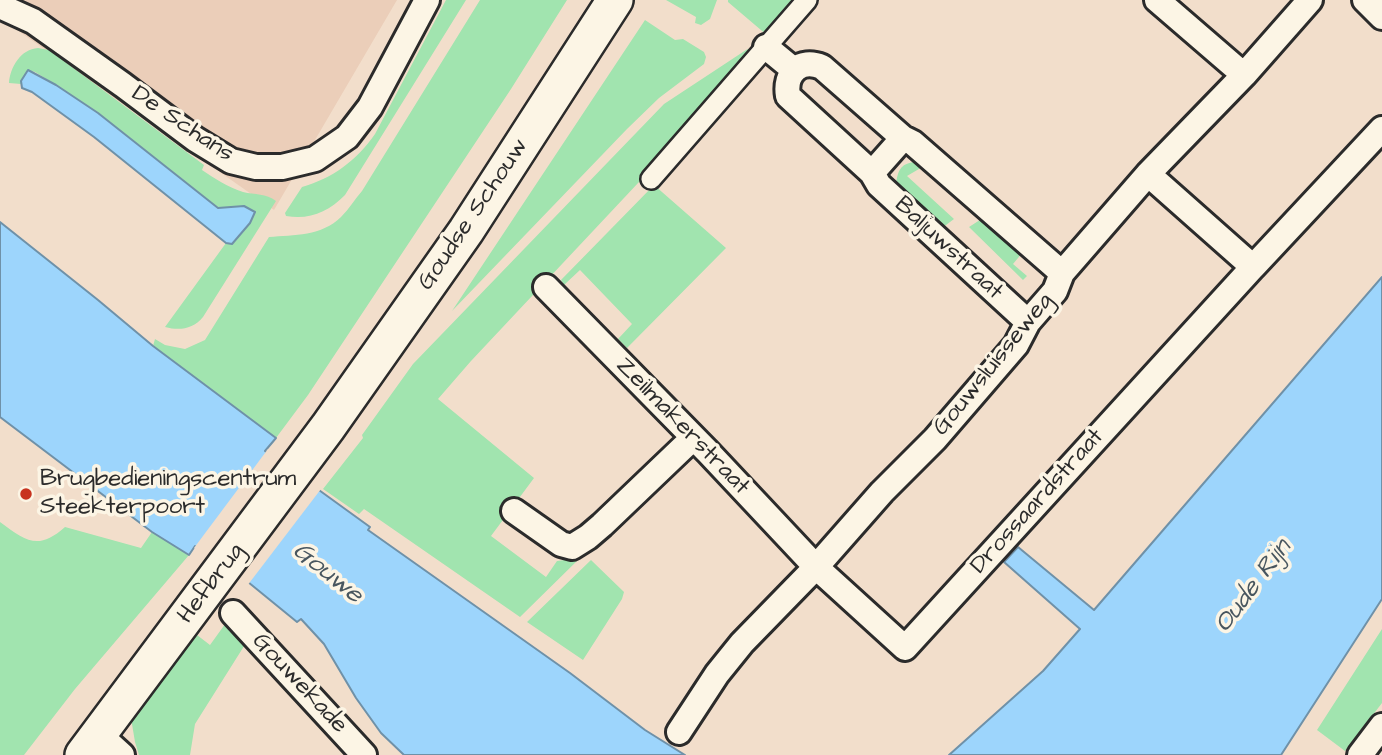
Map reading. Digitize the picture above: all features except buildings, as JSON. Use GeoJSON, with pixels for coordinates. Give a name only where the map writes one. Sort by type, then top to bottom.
{"type":"FeatureCollection","features":[{"type":"Feature","properties":{"kind":"main road","name":"Goudse Schouw"},"geometry":{"type":"LineString","coordinates":[[328,427],[466,232],[615,0]]}},
{"type":"Feature","properties":{"kind":"main road","name":"Hefbrug"},"geometry":{"type":"LineString","coordinates":[[101,748],[170,639],[328,427]]}},
{"type":"Feature","properties":{"kind":"street","name":"De Schans"},"geometry":{"type":"LineString","coordinates":[[0,6],[33,21],[195,139],[231,161],[256,167],[282,167],[314,159],[347,137],[370,107],[427,0]]}},
{"type":"Feature","properties":{"kind":"street"},"geometry":{"type":"LineString","coordinates":[[651,179],[807,0]]}},
{"type":"Feature","properties":{"kind":"street"},"geometry":{"type":"LineString","coordinates":[[1157,0],[1244,75]]}},
{"type":"Feature","properties":{"kind":"street","name":"Gouwsluisseweg"},"geometry":{"type":"LineString","coordinates":[[679,732],[717,674],[743,643],[944,429],[1016,345],[1028,322],[1055,291],[1062,273],[1148,174],[1244,75],[1310,0]]}},
{"type":"Feature","properties":{"kind":"street"},"geometry":{"type":"LineString","coordinates":[[1365,0],[1382,17]]}},
{"type":"Feature","properties":{"kind":"street"},"geometry":{"type":"LineString","coordinates":[[766,47],[794,70],[803,65],[814,64],[822,67],[1062,273]]}},
{"type":"Feature","properties":{"kind":"street","name":"Baljuwstraat"},"geometry":{"type":"LineString","coordinates":[[794,70],[786,85],[788,96],[872,173],[879,185],[1028,322]]}},
{"type":"Feature","properties":{"kind":"street","name":"Drossaardstraat"},"geometry":{"type":"LineString","coordinates":[[816,567],[905,648],[1382,130]]}},
{"type":"Feature","properties":{"kind":"street"},"geometry":{"type":"LineString","coordinates":[[872,173],[903,138]]}},
{"type":"Feature","properties":{"kind":"street"},"geometry":{"type":"LineString","coordinates":[[1148,174],[1253,267]]}},
{"type":"Feature","properties":{"kind":"street","name":"Zeilmakerstraat"},"geometry":{"type":"LineString","coordinates":[[546,288],[816,567]]}},
{"type":"Feature","properties":{"kind":"street"},"geometry":{"type":"LineString","coordinates":[[514,511],[561,544],[572,547],[589,537],[694,438]]}},
{"type":"Feature","properties":{"kind":"street","name":"Gouwekade"},"geometry":{"type":"LineString","coordinates":[[233,613],[364,755]]}},
{"type":"Feature","properties":{"kind":"street"},"geometry":{"type":"LineString","coordinates":[[1360,755],[1382,726]]}},
{"type":"Feature","properties":{"kind":"shaded area"},"geometry":{"type":"Polygon","coordinates":[[[0,0],[397,0],[274,210],[0,18],[0,0]]]}},
{"type":"Feature","properties":{"kind":"green space"},"geometry":{"type":"Polygon","coordinates":[[[446,0],[466,0],[345,195],[332,206],[311,216],[286,216],[285,213],[302,187],[324,179],[343,167],[375,134],[446,0]]]}},
{"type":"Feature","properties":{"kind":"green space"},"geometry":{"type":"Polygon","coordinates":[[[480,0],[567,0],[308,395],[276,438],[153,346],[155,339],[165,345],[185,349],[205,340],[269,237],[316,231],[341,217],[362,191],[480,0]]]}},
{"type":"Feature","properties":{"kind":"green space"},"geometry":{"type":"Polygon","coordinates":[[[666,0],[717,0],[710,19],[701,25],[695,23],[696,17],[666,0]]]}},
{"type":"Feature","properties":{"kind":"green space"},"geometry":{"type":"Polygon","coordinates":[[[728,0],[799,0],[768,36],[728,0]]]}},
{"type":"Feature","properties":{"kind":"green space"},"geometry":{"type":"Polygon","coordinates":[[[645,20],[675,40],[683,39],[704,52],[704,64],[659,98],[627,129],[452,311],[645,20]]]}},
{"type":"Feature","properties":{"kind":"green space"},"geometry":{"type":"Polygon","coordinates":[[[753,47],[756,50],[646,176],[438,399],[534,478],[491,536],[546,577],[557,561],[580,558],[520,617],[364,509],[359,514],[323,489],[363,438],[362,435],[413,364],[664,104],[753,47]]]}},
{"type":"Feature","properties":{"kind":"green space"},"geometry":{"type":"Polygon","coordinates":[[[38,48],[49,50],[204,165],[202,170],[212,177],[237,190],[264,195],[276,201],[203,317],[195,324],[181,329],[165,327],[226,243],[228,244],[243,206],[218,208],[106,120],[35,72],[28,70],[21,84],[9,83],[12,71],[22,55],[38,48]]]}},
{"type":"Feature","properties":{"kind":"green space"},"geometry":{"type":"Polygon","coordinates":[[[914,162],[924,166],[907,176],[954,219],[942,228],[896,184],[901,169],[914,162]]]}},
{"type":"Feature","properties":{"kind":"green space"},"geometry":{"type":"Polygon","coordinates":[[[654,185],[726,248],[627,348],[618,339],[632,324],[580,270],[564,285],[561,280],[654,185]]]}},
{"type":"Feature","properties":{"kind":"green space"},"geometry":{"type":"Polygon","coordinates":[[[983,218],[1023,252],[1013,264],[1027,276],[1023,280],[969,227],[983,218]]]}},
{"type":"Feature","properties":{"kind":"green space"},"geometry":{"type":"Polygon","coordinates":[[[0,522],[32,541],[47,539],[65,527],[141,548],[152,532],[189,555],[75,689],[24,755],[0,755],[0,522]]]}},
{"type":"Feature","properties":{"kind":"green space"},"geometry":{"type":"Polygon","coordinates":[[[591,560],[624,592],[583,660],[527,622],[591,560]]]}},
{"type":"Feature","properties":{"kind":"green space"},"geometry":{"type":"Polygon","coordinates":[[[228,620],[246,643],[195,724],[190,755],[139,755],[131,718],[197,635],[210,645],[228,620]]]}},
{"type":"Feature","properties":{"kind":"green space"},"geometry":{"type":"Polygon","coordinates":[[[1382,629],[1382,703],[1345,751],[1317,730],[1382,629]]]}},
{"type":"Feature","properties":{"kind":"water"},"geometry":{"type":"Polygon","coordinates":[[[28,70],[98,113],[218,208],[244,206],[255,212],[250,223],[232,244],[226,243],[94,137],[32,92],[22,88],[21,81],[28,70]]]}},
{"type":"Feature","properties":{"kind":"water","name":"Gouwe"},"geometry":{"type":"Polygon","coordinates":[[[0,222],[153,346],[276,438],[265,451],[370,527],[368,530],[570,673],[645,730],[685,755],[404,755],[381,733],[356,698],[324,644],[301,619],[297,622],[248,582],[195,546],[189,555],[152,532],[0,417],[0,222]]]}},
{"type":"Feature","properties":{"kind":"water","name":"Oude Rijn"},"geometry":{"type":"Polygon","coordinates":[[[1382,277],[1382,599],[1281,755],[949,755],[1043,671],[1080,629],[1004,562],[1018,547],[1094,610],[1382,277]]]}},
{"type":"Feature","properties":{"kind":"pier"},"geometry":{"type":"Polygon","coordinates":[[[268,449],[321,489],[247,586],[194,548],[268,449]]]}},
{"type":"Feature","properties":{"kind":"place","name":"Brugbedieningscentrum Steekterpoort"},"geometry":{"type":"Point","coordinates":[26,494]}}]}
